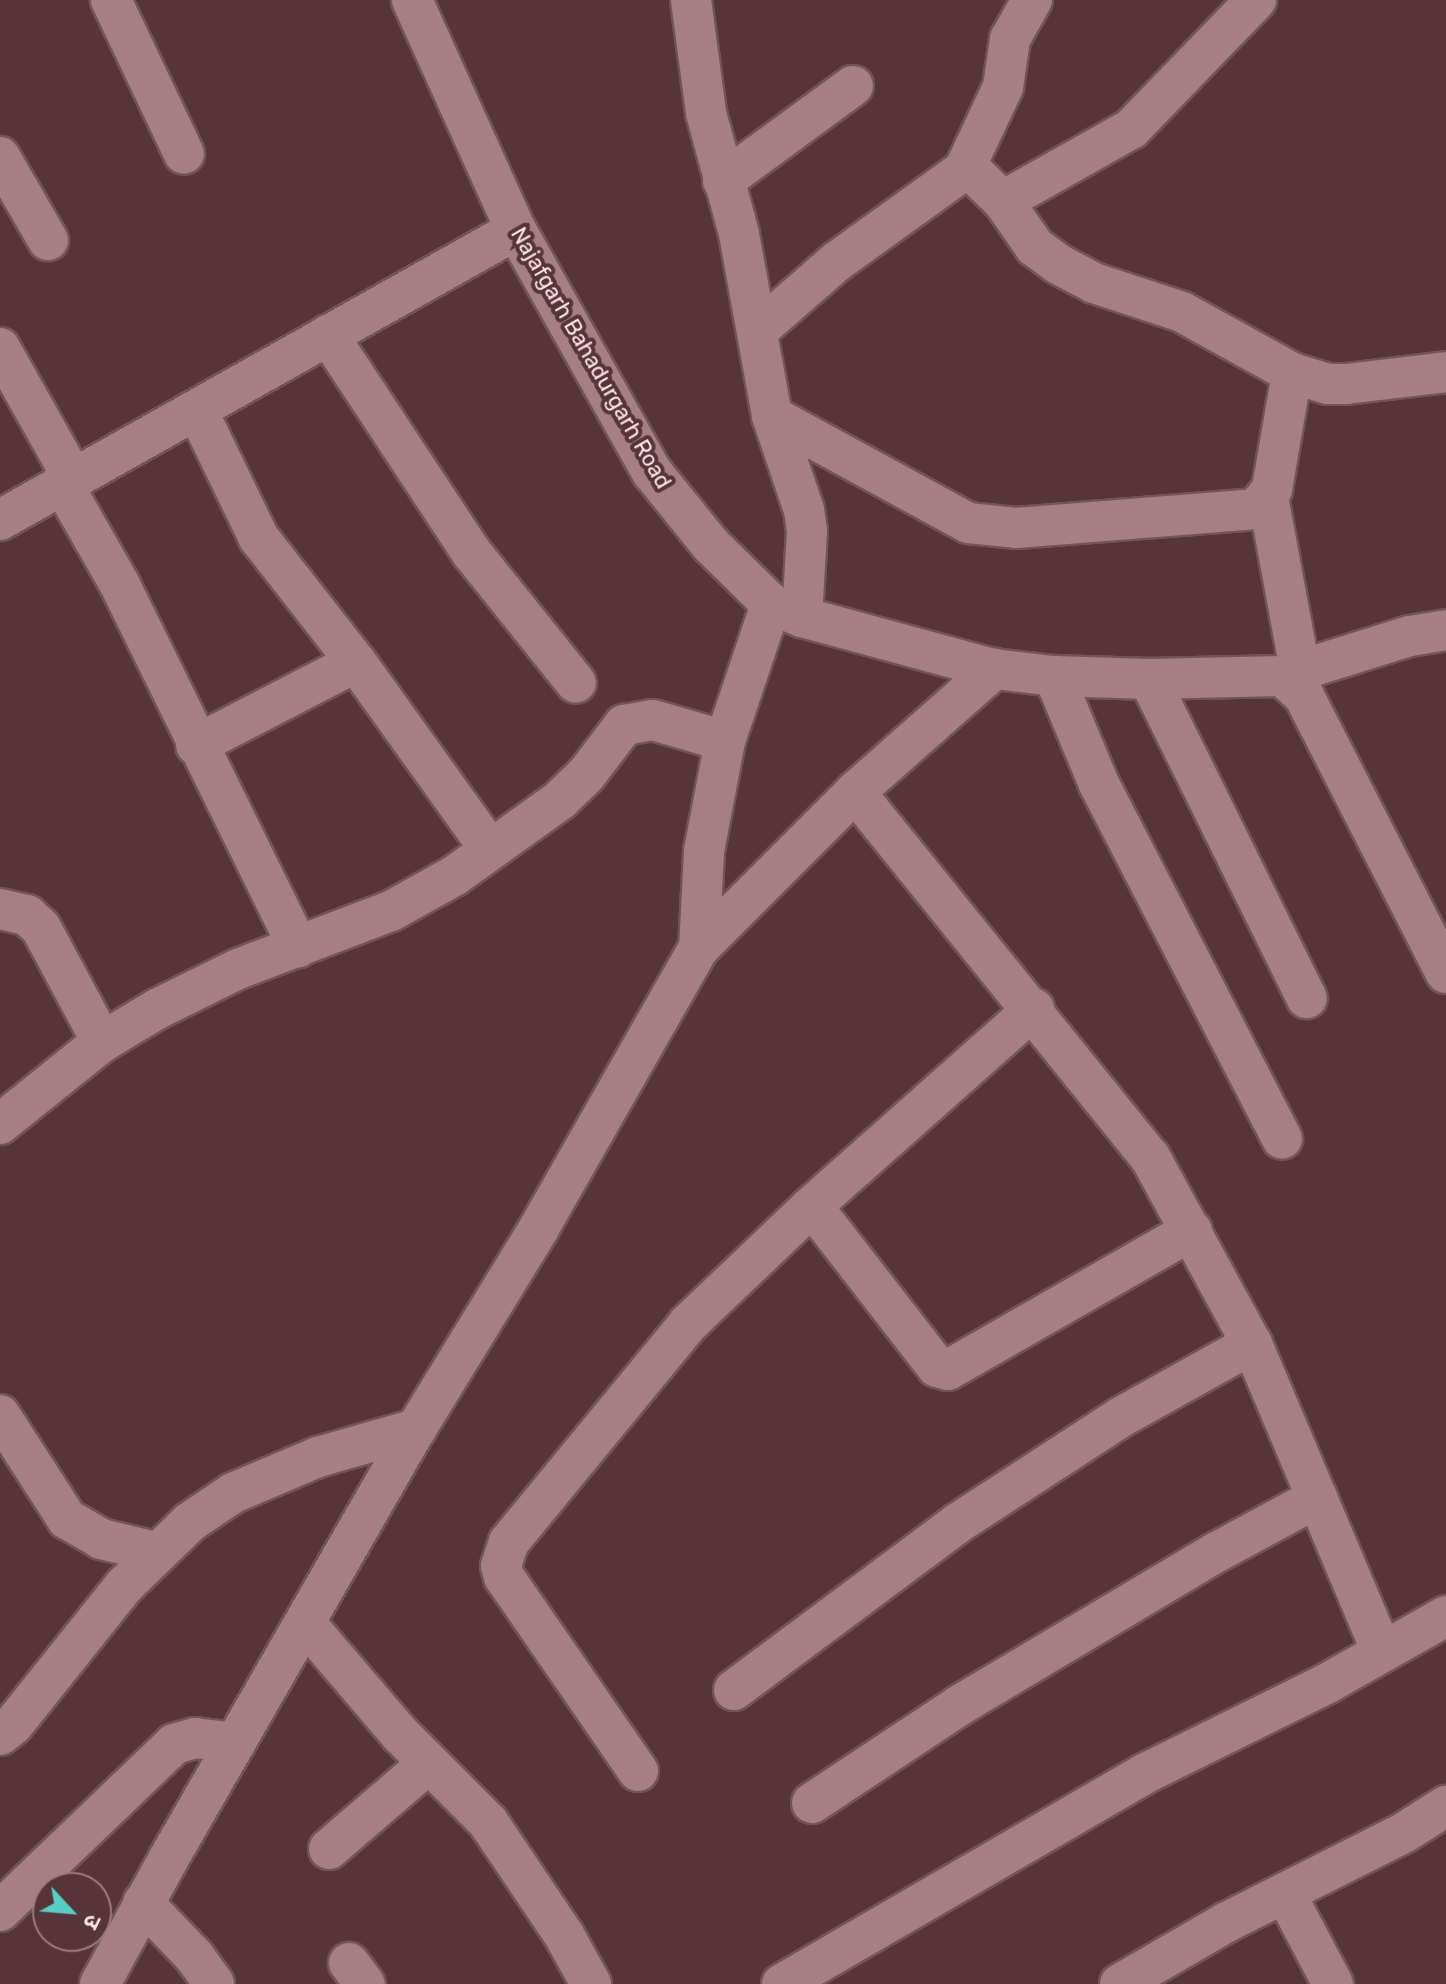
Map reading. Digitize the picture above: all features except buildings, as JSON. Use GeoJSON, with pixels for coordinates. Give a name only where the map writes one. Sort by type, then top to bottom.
{"type":"FeatureCollection","features":[{"type":"Feature","properties":{"kind":"street"},"geometry":{"type":"LineString","coordinates":[[111,0],[184,154]]}},
{"type":"Feature","properties":{"kind":"street","name":"Najafgarh Bahadurgarh Road"},"geometry":{"type":"LineString","coordinates":[[412,0],[516,230],[652,472],[711,545],[787,610],[994,669],[1054,676],[1149,679],[1291,673],[1410,636],[1446,630]]}},
{"type":"Feature","properties":{"kind":"street"},"geometry":{"type":"LineString","coordinates":[[691,0],[704,102],[739,234],[772,416],[807,531],[787,610],[725,741],[704,851],[699,948]]}},
{"type":"Feature","properties":{"kind":"street"},"geometry":{"type":"LineString","coordinates":[[757,331],[836,262],[964,170],[1003,87],[1010,39],[1032,0]]}},
{"type":"Feature","properties":{"kind":"street"},"geometry":{"type":"LineString","coordinates":[[1003,201],[1131,129],[1256,0]]}},
{"type":"Feature","properties":{"kind":"street"},"geometry":{"type":"LineString","coordinates":[[723,181],[853,86]]}},
{"type":"Feature","properties":{"kind":"street"},"geometry":{"type":"LineString","coordinates":[[0,157],[48,240]]}},
{"type":"Feature","properties":{"kind":"street"},"geometry":{"type":"LineString","coordinates":[[964,170],[978,177],[1003,201],[1035,247],[1058,264],[1094,283],[1182,312],[1292,373],[1328,384],[1446,372]]}},
{"type":"Feature","properties":{"kind":"street"},"geometry":{"type":"LineString","coordinates":[[0,520],[516,230]]}},
{"type":"Feature","properties":{"kind":"street"},"geometry":{"type":"LineString","coordinates":[[328,335],[472,553],[576,683]]}},
{"type":"Feature","properties":{"kind":"street"},"geometry":{"type":"LineString","coordinates":[[0,348],[298,947]]}},
{"type":"Feature","properties":{"kind":"street"},"geometry":{"type":"LineString","coordinates":[[772,416],[968,523],[1016,528],[1256,509],[1272,489],[1292,373]]}},
{"type":"Feature","properties":{"kind":"street"},"geometry":{"type":"LineString","coordinates":[[197,410],[259,538],[356,662],[490,849]]}},
{"type":"Feature","properties":{"kind":"street"},"geometry":{"type":"LineString","coordinates":[[1268,497],[1291,673],[1433,913],[1446,973]]}},
{"type":"Feature","properties":{"kind":"street"},"geometry":{"type":"LineString","coordinates":[[196,745],[356,662]]}},
{"type":"Feature","properties":{"kind":"street"},"geometry":{"type":"LineString","coordinates":[[100,1984],[143,1903],[416,1429],[539,1228],[699,948],[855,792],[994,669]]}},
{"type":"Feature","properties":{"kind":"street"},"geometry":{"type":"LineString","coordinates":[[1054,676],[1099,784],[1282,1139]]}},
{"type":"Feature","properties":{"kind":"street"},"geometry":{"type":"LineString","coordinates":[[1149,679],[1307,998]]}},
{"type":"Feature","properties":{"kind":"street"},"geometry":{"type":"LineString","coordinates":[[0,1124],[102,1042],[205,984],[391,911],[454,876],[560,800],[586,775],[624,725],[653,720],[725,741]]}},
{"type":"Feature","properties":{"kind":"street"},"geometry":{"type":"LineString","coordinates":[[855,792],[1132,1131],[1192,1230],[1252,1344],[1382,1652]]}},
{"type":"Feature","properties":{"kind":"street"},"geometry":{"type":"LineString","coordinates":[[0,909],[27,915],[41,928],[102,1042]]}},
{"type":"Feature","properties":{"kind":"street"},"geometry":{"type":"LineString","coordinates":[[638,1771],[504,1577],[501,1566],[509,1542],[688,1324],[812,1206],[1034,1009]]}},
{"type":"Feature","properties":{"kind":"street"},"geometry":{"type":"LineString","coordinates":[[812,1206],[937,1367],[948,1370],[1192,1230]]}},
{"type":"Feature","properties":{"kind":"street"},"geometry":{"type":"LineString","coordinates":[[734,1690],[897,1565],[958,1523],[1121,1417],[1252,1344]]}},
{"type":"Feature","properties":{"kind":"street"},"geometry":{"type":"LineString","coordinates":[[0,1415],[67,1519],[101,1539],[156,1552]]}},
{"type":"Feature","properties":{"kind":"street"},"geometry":{"type":"LineString","coordinates":[[0,1735],[13,1725],[124,1586],[190,1522],[233,1493],[318,1457],[416,1429]]}},
{"type":"Feature","properties":{"kind":"street"},"geometry":{"type":"LineString","coordinates":[[812,1803],[960,1705],[1217,1552],[1317,1498]]}},
{"type":"Feature","properties":{"kind":"street"},"geometry":{"type":"LineString","coordinates":[[782,1984],[1144,1774],[1291,1702],[1446,1616]]}},
{"type":"Feature","properties":{"kind":"street"},"geometry":{"type":"LineString","coordinates":[[306,1624],[429,1763],[488,1822],[564,1935],[591,1984]]}},
{"type":"Feature","properties":{"kind":"street"},"geometry":{"type":"LineString","coordinates":[[0,1911],[174,1744],[195,1738],[236,1743]]}},
{"type":"Feature","properties":{"kind":"street"},"geometry":{"type":"LineString","coordinates":[[329,1849],[429,1763]]}},
{"type":"Feature","properties":{"kind":"street"},"geometry":{"type":"LineString","coordinates":[[1131,1981],[1227,1922],[1405,1832],[1446,1806]]}},
{"type":"Feature","properties":{"kind":"street"},"geometry":{"type":"LineString","coordinates":[[1285,1893],[1333,1984]]}},
{"type":"Feature","properties":{"kind":"street"},"geometry":{"type":"LineString","coordinates":[[143,1903],[194,1956],[214,1984]]}}]}
